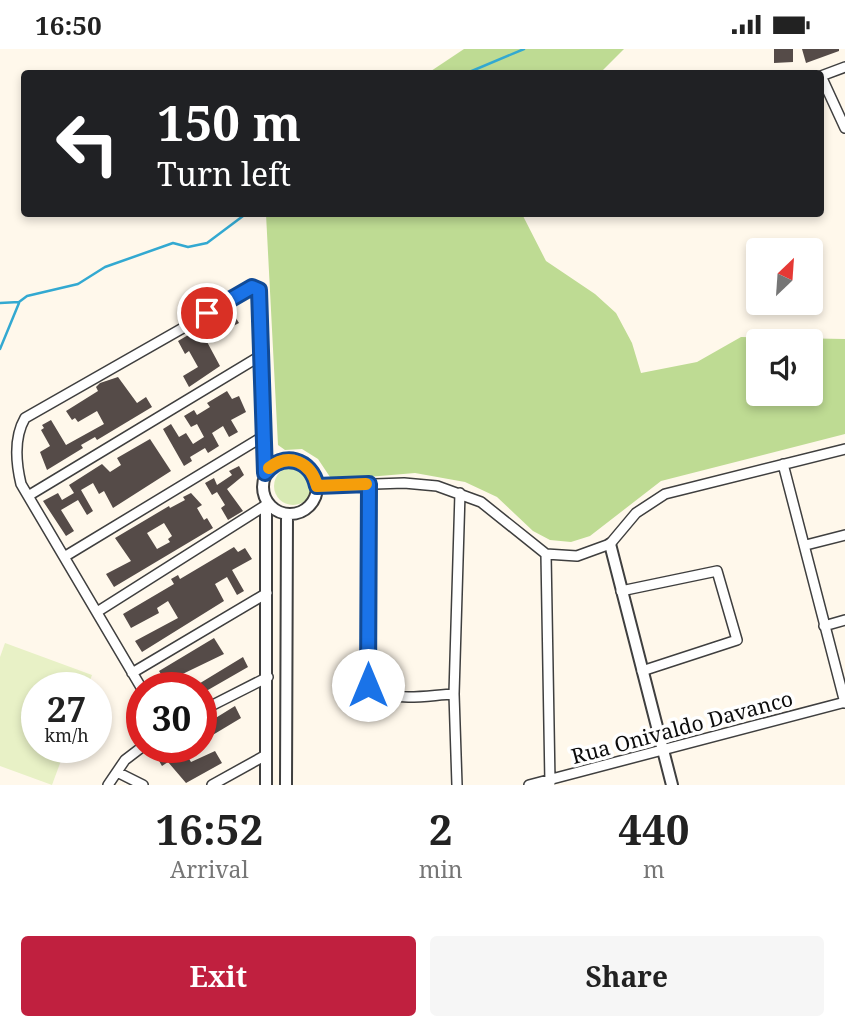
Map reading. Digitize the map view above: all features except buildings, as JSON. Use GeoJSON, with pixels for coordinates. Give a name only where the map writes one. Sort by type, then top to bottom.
{"type":"FeatureCollection","features":[{"type":"Feature","properties":{"kind":"street"},"geometry":{"type":"LineString","coordinates":[[824,75],[845,67]]}},
{"type":"Feature","properties":{"kind":"street"},"geometry":{"type":"LineString","coordinates":[[824,82],[845,128]]}},
{"type":"Feature","properties":{"kind":"street"},"geometry":{"type":"LineString","coordinates":[[131,672],[21,484],[18,465],[19,433],[25,418],[252,287],[260,293],[262,355],[268,677],[266,785]]}},
{"type":"Feature","properties":{"kind":"street"},"geometry":{"type":"LineString","coordinates":[[28,496],[262,355]]}},
{"type":"Feature","properties":{"kind":"street"},"geometry":{"type":"LineString","coordinates":[[64,557],[264,436]]}},
{"type":"Feature","properties":{"kind":"street"},"geometry":{"type":"LineString","coordinates":[[317,486],[426,484],[460,493],[491,509],[523,538],[546,554],[587,555],[610,544],[636,513],[664,494],[845,449]]}},
{"type":"Feature","properties":{"kind":"street"},"geometry":{"type":"LineString","coordinates":[[265,473],[278,462],[295,460],[310,469],[317,486],[312,503],[305,510],[286,515],[266,505]]}},
{"type":"Feature","properties":{"kind":"street"},"geometry":{"type":"LineString","coordinates":[[783,464],[845,702]]}},
{"type":"Feature","properties":{"kind":"street"},"geometry":{"type":"LineString","coordinates":[[369,484],[368,685],[378,693],[396,697],[454,694]]}},
{"type":"Feature","properties":{"kind":"street"},"geometry":{"type":"LineString","coordinates":[[457,785],[454,694],[460,493]]}},
{"type":"Feature","properties":{"kind":"street"},"geometry":{"type":"LineString","coordinates":[[97,612],[266,505]]}},
{"type":"Feature","properties":{"kind":"street"},"geometry":{"type":"LineString","coordinates":[[286,515],[286,785]]}},
{"type":"Feature","properties":{"kind":"street"},"geometry":{"type":"LineString","coordinates":[[806,545],[845,535]]}},
{"type":"Feature","properties":{"kind":"street"},"geometry":{"type":"LineString","coordinates":[[610,544],[672,785]]}},
{"type":"Feature","properties":{"kind":"street"},"geometry":{"type":"LineString","coordinates":[[546,554],[550,783]]}},
{"type":"Feature","properties":{"kind":"street"},"geometry":{"type":"LineString","coordinates":[[621,591],[717,571],[737,640],[642,671]]}},
{"type":"Feature","properties":{"kind":"street"},"geometry":{"type":"LineString","coordinates":[[134,672],[267,593]]}},
{"type":"Feature","properties":{"kind":"street"},"geometry":{"type":"LineString","coordinates":[[824,626],[845,620]]}},
{"type":"Feature","properties":{"kind":"street"},"geometry":{"type":"LineString","coordinates":[[217,703],[268,677]]}},
{"type":"Feature","properties":{"kind":"street","name":"Rua Onivaldo Davanco"},"geometry":{"type":"LineString","coordinates":[[529,785],[550,783],[662,748],[845,702]]}},
{"type":"Feature","properties":{"kind":"street"},"geometry":{"type":"LineString","coordinates":[[212,785],[266,755]]}},
{"type":"Feature","properties":{"kind":"street"},"geometry":{"type":"LineString","coordinates":[[108,785],[126,761]]}},
{"type":"Feature","properties":{"kind":"street"},"geometry":{"type":"LineString","coordinates":[[117,772],[143,785]]}},
{"type":"Feature","properties":{"kind":"street"},"geometry":{"type":"LineString","coordinates":[[581,774],[583,785]]}},
{"type":"Feature","properties":{"kind":"green space"},"geometry":{"type":"Polygon","coordinates":[[[464,49],[624,49],[603,70],[432,70],[464,49]]]}},
{"type":"Feature","properties":{"kind":"green space"},"geometry":{"type":"Polygon","coordinates":[[[266,217],[524,217],[546,261],[595,294],[616,313],[632,343],[641,373],[697,362],[741,337],[746,337],[746,406],[823,406],[823,339],[845,339],[845,434],[661,481],[590,536],[571,542],[550,540],[533,531],[497,497],[465,482],[415,473],[332,480],[318,459],[302,449],[285,450],[278,445],[266,217]]]}},
{"type":"Feature","properties":{"kind":"green space"},"geometry":{"type":"Polygon","coordinates":[[[293,467],[307,472],[312,486],[307,500],[293,505],[279,500],[274,486],[279,472],[293,467]]]}},
{"type":"Feature","properties":{"kind":"green space"},"geometry":{"type":"Polygon","coordinates":[[[5,643],[84,672],[21,672],[21,763],[60,763],[52,785],[0,766],[0,657],[5,643]]]}},
{"type":"Feature","properties":{"kind":"waterway"},"geometry":{"type":"LineString","coordinates":[[474,70],[524,49]]}},
{"type":"Feature","properties":{"kind":"waterway"},"geometry":{"type":"LineString","coordinates":[[0,303],[19,302],[27,296],[78,284],[105,267],[173,243],[188,247],[207,243],[242,217]]}},
{"type":"Feature","properties":{"kind":"waterway"},"geometry":{"type":"LineString","coordinates":[[0,349],[19,303]]}},
{"type":"Feature","properties":{"kind":"slow traffic"},"geometry":{"type":"LineString","coordinates":[[269,468],[278,462],[295,460],[310,469],[317,486],[366,484]]}},
{"type":"Feature","properties":{"kind":"route"},"geometry":{"type":"LineString","coordinates":[[207,313],[252,287],[259,290],[265,473],[278,462],[295,460],[310,469],[317,486],[369,484],[368,685]]}}]}
